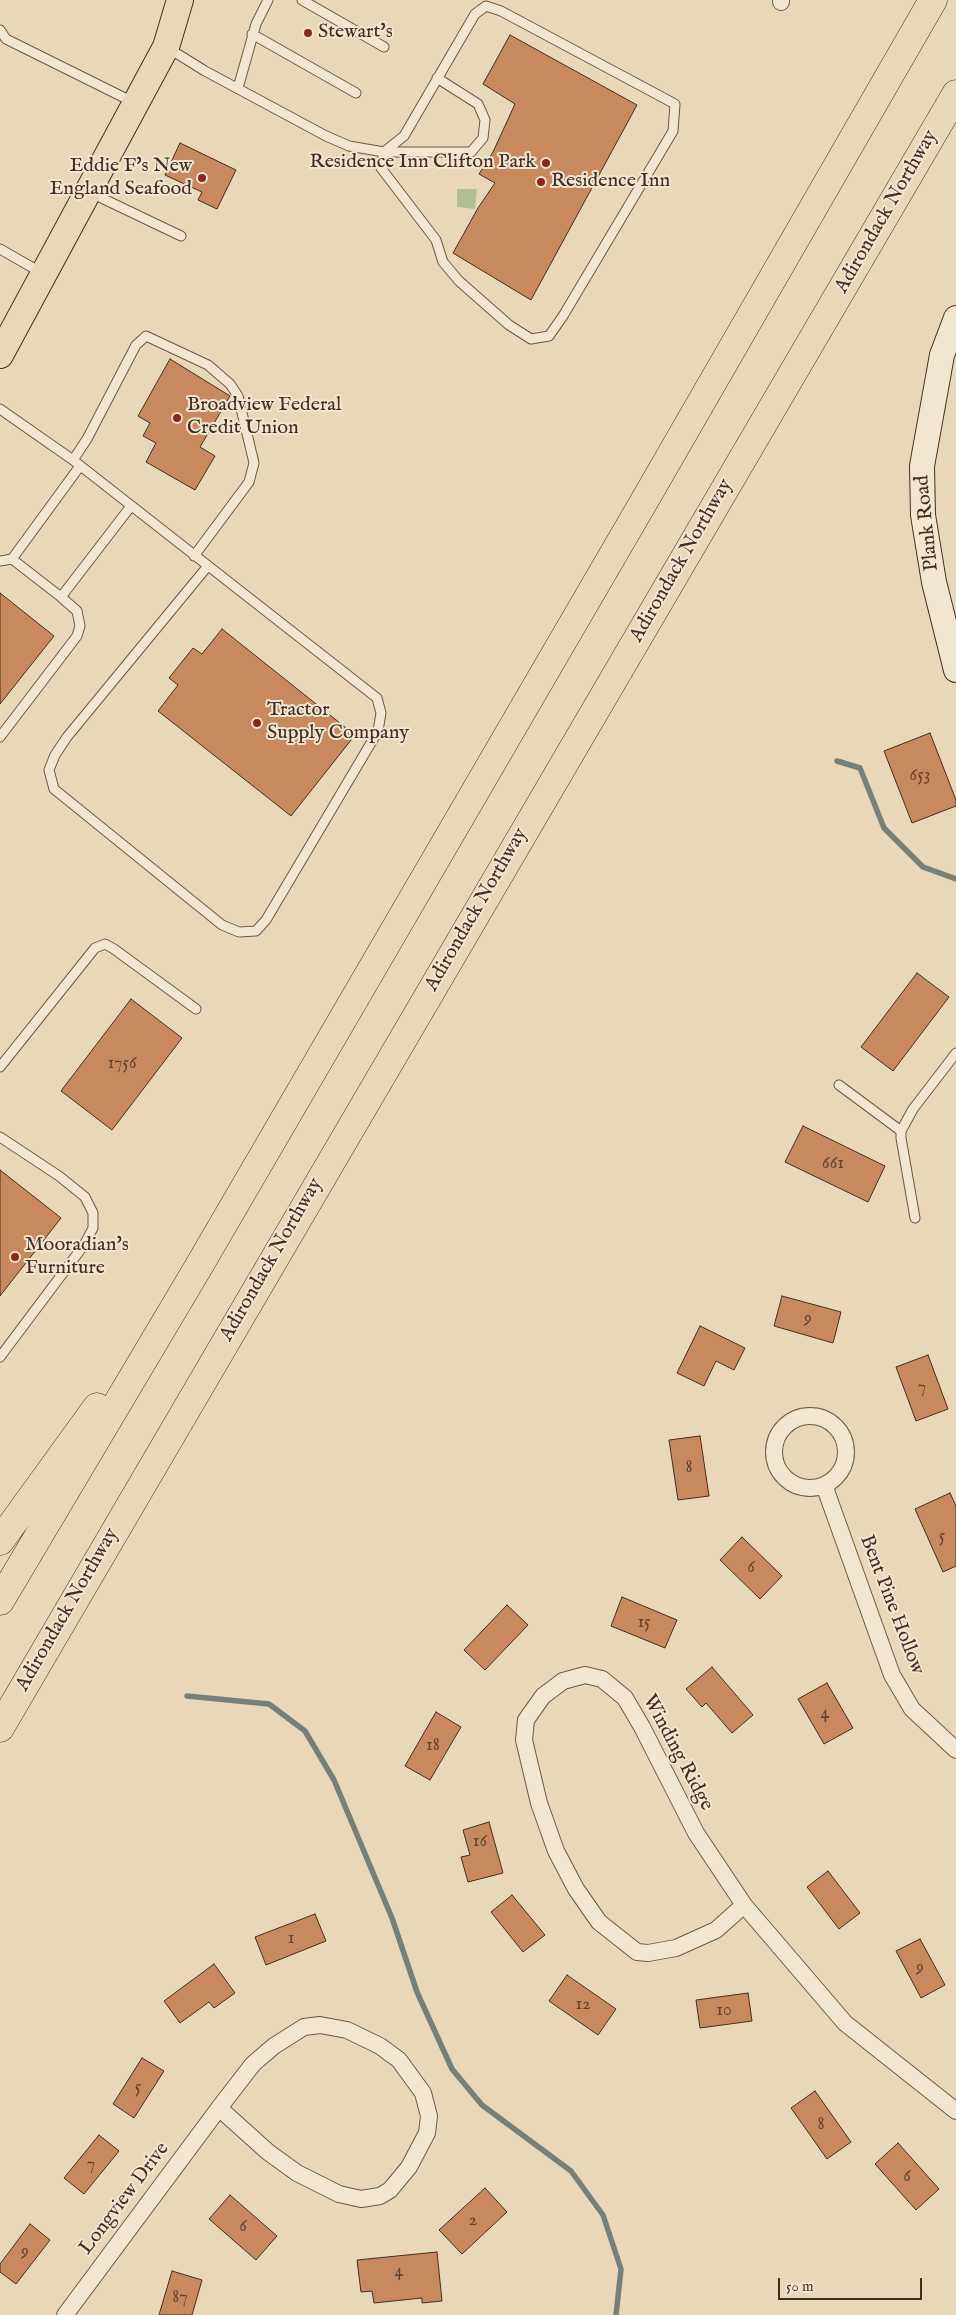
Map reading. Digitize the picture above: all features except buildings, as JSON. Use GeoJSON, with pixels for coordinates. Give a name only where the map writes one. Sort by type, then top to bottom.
{"type":"FeatureCollection","features":[{"type":"Feature","properties":{"kind":"highway"},"geometry":{"type":"LineString","coordinates":[[0,1601],[199,1266],[933,0]]}},
{"type":"Feature","properties":{"kind":"highway","name":"Adirondack Northway"},"geometry":{"type":"LineString","coordinates":[[0,1728],[956,94]]}},
{"type":"Feature","properties":{"kind":"highway"},"geometry":{"type":"LineString","coordinates":[[0,1541],[199,1266]]}},
{"type":"Feature","properties":{"kind":"main road"},"geometry":{"type":"LineString","coordinates":[[0,355],[166,47],[180,0]]}},
{"type":"Feature","properties":{"kind":"street","name":"Plank Road"},"geometry":{"type":"LineString","coordinates":[[956,318],[942,355],[922,466],[923,516],[934,582],[956,670]]}},
{"type":"Feature","properties":{"kind":"street"},"geometry":{"type":"LineString","coordinates":[[810,1416],[831,1423],[843,1440],[844,1461],[836,1475],[824,1485],[813,1488],[801,1487],[790,1482],[776,1464],[774,1453],[775,1441],[781,1430],[789,1422],[800,1417],[810,1416]]}},
{"type":"Feature","properties":{"kind":"street","name":"Bent Pine Hollow"},"geometry":{"type":"LineString","coordinates":[[824,1485],[892,1676],[912,1709],[956,1750]]}},
{"type":"Feature","properties":{"kind":"street","name":"Winding Ridge"},"geometry":{"type":"LineString","coordinates":[[744,1905],[716,1930],[676,1948],[648,1953],[637,1952],[599,1922],[576,1889],[556,1851],[539,1803],[524,1740],[526,1720],[543,1696],[563,1681],[584,1675],[602,1679],[624,1698],[642,1727],[696,1833],[744,1905],[845,2022],[956,2111]]}},
{"type":"Feature","properties":{"kind":"street","name":"Longview Drive"},"geometry":{"type":"LineString","coordinates":[[65,2315],[220,2108],[254,2064],[274,2046],[304,2027],[320,2024],[347,2030],[380,2046],[399,2060],[423,2093],[429,2116],[427,2133],[409,2167],[390,2190],[380,2196],[361,2199],[339,2194],[297,2173],[268,2152],[220,2108]]}},
{"type":"Feature","properties":{"kind":"lane"},"geometry":{"type":"LineString","coordinates":[[238,88],[243,76],[252,34],[268,0]]}},
{"type":"Feature","properties":{"kind":"lane"},"geometry":{"type":"LineString","coordinates":[[302,0],[384,47]]}},
{"type":"Feature","properties":{"kind":"lane"},"geometry":{"type":"LineString","coordinates":[[486,6],[501,11],[675,104],[673,131],[568,308],[549,336],[531,340],[509,325],[459,281],[443,262],[436,240],[381,168],[384,152],[404,136],[474,14],[486,6]]}},
{"type":"Feature","properties":{"kind":"lane"},"geometry":{"type":"LineString","coordinates":[[0,30],[6,39],[136,104]]}},
{"type":"Feature","properties":{"kind":"lane"},"geometry":{"type":"LineString","coordinates":[[252,34],[356,93]]}},
{"type":"Feature","properties":{"kind":"lane"},"geometry":{"type":"LineString","coordinates":[[166,47],[238,88],[349,146],[384,152],[471,152],[483,138],[485,120],[478,104],[437,78]]}},
{"type":"Feature","properties":{"kind":"lane"},"geometry":{"type":"LineString","coordinates":[[89,192],[181,236]]}},
{"type":"Feature","properties":{"kind":"lane"},"geometry":{"type":"LineString","coordinates":[[0,249],[44,274]]}},
{"type":"Feature","properties":{"kind":"lane"},"geometry":{"type":"LineString","coordinates":[[0,561],[12,558],[76,463],[136,346],[146,336],[208,365],[230,384],[238,396],[247,428],[254,463],[249,482],[194,556]]}},
{"type":"Feature","properties":{"kind":"lane"},"geometry":{"type":"LineString","coordinates":[[0,409],[76,463],[377,698],[381,713],[378,731],[266,920],[256,931],[239,932],[222,925],[54,789],[49,770],[55,755],[67,737],[207,566]]}},
{"type":"Feature","properties":{"kind":"lane"},"geometry":{"type":"LineString","coordinates":[[61,597],[131,506]]}},
{"type":"Feature","properties":{"kind":"lane"},"geometry":{"type":"LineString","coordinates":[[0,738],[77,636],[80,626],[77,611],[12,558]]}},
{"type":"Feature","properties":{"kind":"lane"},"geometry":{"type":"LineString","coordinates":[[0,1067],[95,948],[105,944],[196,1009]]}},
{"type":"Feature","properties":{"kind":"lane"},"geometry":{"type":"LineString","coordinates":[[915,1218],[901,1138],[902,1131],[912,1109],[956,1052]]}},
{"type":"Feature","properties":{"kind":"lane"},"geometry":{"type":"LineString","coordinates":[[839,1085],[902,1131]]}},
{"type":"Feature","properties":{"kind":"lane"},"geometry":{"type":"LineString","coordinates":[[0,1137],[59,1176],[85,1197],[93,1213],[92,1228],[84,1245],[0,1357]]}},
{"type":"Feature","properties":{"kind":"green space"},"geometry":{"type":"Polygon","coordinates":[[[457,189],[477,189],[475,209],[457,207],[457,189]]]}},
{"type":"Feature","properties":{"kind":"waterway"},"geometry":{"type":"LineString","coordinates":[[837,761],[860,768],[884,828],[923,867],[956,879]]}},
{"type":"Feature","properties":{"kind":"waterway"},"geometry":{"type":"LineString","coordinates":[[187,1696],[269,1704],[305,1731],[334,1780],[392,1918],[417,1992],[452,2069],[482,2105],[571,2171],[603,2215],[621,2269],[616,2315]]}},
{"type":"Feature","properties":{"kind":"place","name":"Stewart's"},"geometry":{"type":"Point","coordinates":[308,33]}},
{"type":"Feature","properties":{"kind":"place","name":"Residence Inn Clifton Park"},"geometry":{"type":"Point","coordinates":[546,163]}},
{"type":"Feature","properties":{"kind":"place","name":"Eddie F's New England Seafood"},"geometry":{"type":"Point","coordinates":[202,178]}},
{"type":"Feature","properties":{"kind":"place","name":"Residence Inn"},"geometry":{"type":"Point","coordinates":[541,182]}},
{"type":"Feature","properties":{"kind":"place","name":"Broadview Federal Credit Union"},"geometry":{"type":"Point","coordinates":[177,418]}},
{"type":"Feature","properties":{"kind":"place","name":"Tractor Supply Company"},"geometry":{"type":"Point","coordinates":[257,723]}},
{"type":"Feature","properties":{"kind":"place","name":"Mooradian's Furniture"},"geometry":{"type":"Point","coordinates":[15,1257]}}]}
